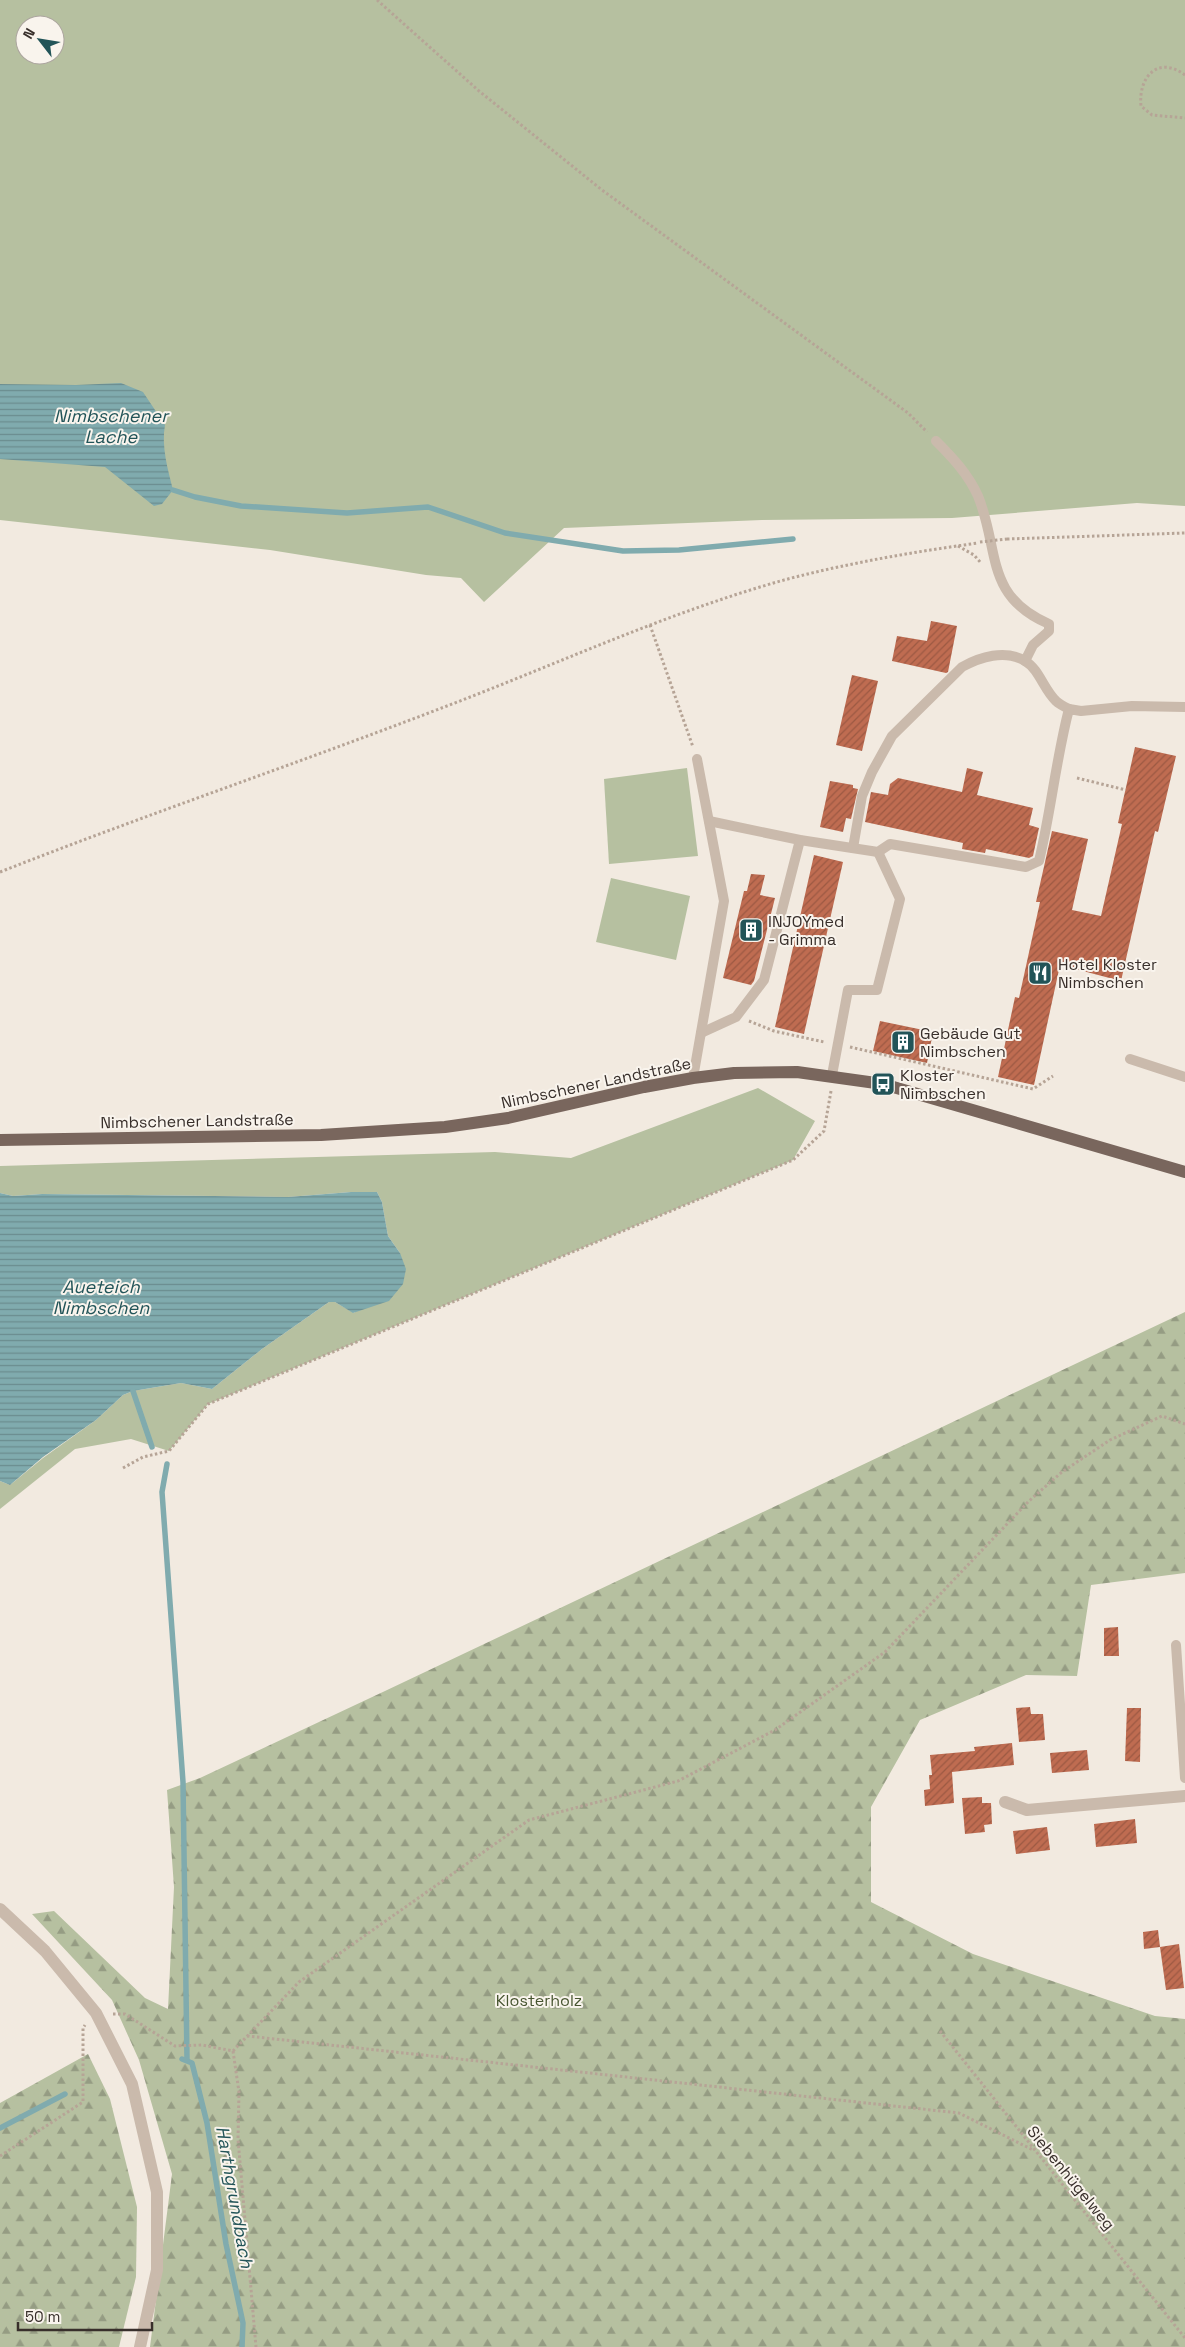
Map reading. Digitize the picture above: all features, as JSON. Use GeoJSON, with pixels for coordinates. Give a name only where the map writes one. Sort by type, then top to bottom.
{"type":"FeatureCollection","features":[{"type":"Feature","properties":{"kind":"main road","name":"Nimbschener Landstraße"},"geometry":{"type":"LineString","coordinates":[[0,1140],[321,1135],[445,1127],[508,1118],[644,1087],[694,1078],[743,1073],[797,1072],[832,1075],[883,1084],[1185,1172]]}},
{"type":"Feature","properties":{"kind":"street"},"geometry":{"type":"LineString","coordinates":[[1005,1802],[1027,1810],[1185,1796]]}},
{"type":"Feature","properties":{"kind":"street"},"geometry":{"type":"LineString","coordinates":[[0,1909],[45,1951],[96,2013],[132,2084],[157,2192],[157,2270],[140,2347]]}},
{"type":"Feature","properties":{"kind":"lane"},"geometry":{"type":"LineString","coordinates":[[936,441],[960,465],[978,497],[997,571],[1004,587],[1018,605],[1036,619],[1050,624],[1049,631],[1033,645],[1025,661]]}},
{"type":"Feature","properties":{"kind":"lane"},"geometry":{"type":"LineString","coordinates":[[853,848],[862,796],[872,772],[892,736],[956,672],[976,659],[1007,655],[1025,661],[1055,700],[1069,709],[1080,711],[1132,706],[1185,708]]}},
{"type":"Feature","properties":{"kind":"lane"},"geometry":{"type":"LineString","coordinates":[[709,821],[800,840],[878,852],[890,844],[1026,867],[1039,861],[1048,826],[1060,742],[1069,709]]}},
{"type":"Feature","properties":{"kind":"lane"},"geometry":{"type":"LineString","coordinates":[[694,1078],[724,901],[697,759]]}},
{"type":"Feature","properties":{"kind":"lane"},"geometry":{"type":"LineString","coordinates":[[701,1033],[736,1017],[764,980],[800,840]]}},
{"type":"Feature","properties":{"kind":"lane"},"geometry":{"type":"LineString","coordinates":[[832,1075],[848,990],[877,990],[900,899],[878,852]]}},
{"type":"Feature","properties":{"kind":"lane"},"geometry":{"type":"LineString","coordinates":[[1130,1059],[1185,1077]]}},
{"type":"Feature","properties":{"kind":"lane"},"geometry":{"type":"LineString","coordinates":[[1176,1645],[1185,1778]]}},
{"type":"Feature","properties":{"kind":"path"},"geometry":{"type":"LineString","coordinates":[[377,0],[479,91],[602,190],[908,413],[936,441]]}},
{"type":"Feature","properties":{"kind":"path"},"geometry":{"type":"LineString","coordinates":[[1185,75],[1176,68],[1158,68],[1146,76],[1140,91],[1141,106],[1152,115],[1185,118]]}},
{"type":"Feature","properties":{"kind":"path"},"geometry":{"type":"LineString","coordinates":[[0,872],[108,830],[438,710],[650,625],[783,581],[866,560],[980,542],[1006,539],[1185,533]]}},
{"type":"Feature","properties":{"kind":"path"},"geometry":{"type":"LineString","coordinates":[[958,546],[974,555],[981,564],[997,571]]}},
{"type":"Feature","properties":{"kind":"path"},"geometry":{"type":"LineString","coordinates":[[650,625],[697,759]]}},
{"type":"Feature","properties":{"kind":"path"},"geometry":{"type":"LineString","coordinates":[[1077,778],[1126,790]]}},
{"type":"Feature","properties":{"kind":"path"},"geometry":{"type":"LineString","coordinates":[[736,1017],[761,1024],[774,1031],[1033,1089],[1053,1076]]}},
{"type":"Feature","properties":{"kind":"path"},"geometry":{"type":"LineString","coordinates":[[123,1468],[143,1457],[169,1451],[208,1404],[793,1160],[824,1131],[829,1111],[832,1075]]}},
{"type":"Feature","properties":{"kind":"path"},"geometry":{"type":"LineString","coordinates":[[233,2051],[299,1982],[529,1820],[678,1781],[775,1730],[885,1652],[1029,1501],[1062,1472],[1110,1440],[1162,1416],[1185,1424]]}},
{"type":"Feature","properties":{"kind":"path"},"geometry":{"type":"LineString","coordinates":[[0,2156],[83,2102],[83,2028],[96,2013],[125,2014],[175,2046],[202,2044],[233,2051]]}},
{"type":"Feature","properties":{"kind":"path","name":"Siebenhügelweg"},"geometry":{"type":"LineString","coordinates":[[940,2031],[1033,2150],[1185,2338]]}},
{"type":"Feature","properties":{"kind":"path"},"geometry":{"type":"LineString","coordinates":[[247,2036],[959,2113],[1033,2150]]}},
{"type":"Feature","properties":{"kind":"path"},"geometry":{"type":"LineString","coordinates":[[233,2051],[239,2092],[238,2139],[256,2347]]}},
{"type":"Feature","properties":{"kind":"green space"},"geometry":{"type":"Polygon","coordinates":[[[0,0],[1185,0],[1185,506],[1137,503],[952,518],[762,520],[564,528],[484,602],[461,578],[426,575],[270,550],[0,520],[0,0]]]}},
{"type":"Feature","properties":{"kind":"green space"},"geometry":{"type":"Polygon","coordinates":[[[687,768],[698,856],[609,864],[604,779],[687,768]]]}},
{"type":"Feature","properties":{"kind":"green space"},"geometry":{"type":"Polygon","coordinates":[[[611,878],[690,896],[676,960],[596,942],[611,878]]]}},
{"type":"Feature","properties":{"kind":"green space"},"geometry":{"type":"Polygon","coordinates":[[[758,1088],[815,1121],[793,1160],[208,1404],[169,1451],[131,1439],[75,1449],[0,1509],[0,1481],[10,1485],[43,1458],[96,1420],[123,1395],[133,1391],[181,1383],[212,1389],[262,1349],[329,1302],[335,1302],[354,1313],[400,1253],[388,1236],[382,1202],[377,1192],[288,1197],[42,1194],[13,1196],[0,1193],[0,1166],[495,1152],[571,1158],[758,1088]]]}},
{"type":"Feature","properties":{"kind":"green space","name":"Klosterholz"},"geometry":{"type":"Polygon","coordinates":[[[1185,1312],[1185,1573],[1091,1585],[1077,1676],[1026,1675],[920,1720],[871,1807],[871,1902],[973,1954],[1155,2016],[1185,2019],[1185,2347],[150,2347],[172,2174],[139,2060],[112,2000],[32,1914],[54,1911],[145,1998],[168,2009],[174,1887],[167,1790],[200,1778],[1185,1312]]]}},
{"type":"Feature","properties":{"kind":"green space"},"geometry":{"type":"Polygon","coordinates":[[[88,2054],[110,2099],[137,2207],[136,2277],[119,2347],[0,2347],[0,2103],[88,2054]]]}},
{"type":"Feature","properties":{"kind":"water","name":"Nimbschener Lache"},"geometry":{"type":"Polygon","coordinates":[[[121,383],[143,392],[165,425],[164,450],[173,490],[162,504],[154,506],[105,467],[0,459],[0,384],[76,385],[121,383]]]}},
{"type":"Feature","properties":{"kind":"water","name":"Aueteich Nimbschen"},"geometry":{"type":"Polygon","coordinates":[[[377,1192],[382,1202],[388,1236],[400,1253],[406,1269],[403,1284],[389,1301],[353,1313],[335,1302],[329,1302],[262,1349],[212,1389],[181,1383],[133,1391],[123,1395],[96,1420],[43,1457],[10,1485],[0,1481],[0,1193],[13,1196],[42,1194],[288,1197],[377,1192]]]}},
{"type":"Feature","properties":{"kind":"building"},"geometry":{"type":"Polygon","coordinates":[[[931,621],[957,626],[948,672],[892,661],[897,636],[927,641],[931,621]]]}},
{"type":"Feature","properties":{"kind":"building"},"geometry":{"type":"Polygon","coordinates":[[[852,675],[878,681],[862,751],[836,745],[852,675]]]}},
{"type":"Feature","properties":{"kind":"building"},"geometry":{"type":"Polygon","coordinates":[[[1135,747],[1176,756],[1158,832],[1155,831],[1121,981],[1060,965],[1034,1085],[998,1077],[1015,997],[1019,998],[1040,902],[1036,902],[1052,831],[1088,839],[1072,910],[1101,916],[1122,824],[1118,823],[1135,747]]]}},
{"type":"Feature","properties":{"kind":"building"},"geometry":{"type":"Polygon","coordinates":[[[967,768],[983,772],[977,795],[1033,808],[1029,825],[1039,828],[1033,856],[1029,858],[986,849],[985,853],[962,849],[963,843],[865,822],[871,792],[888,795],[890,784],[898,778],[962,792],[967,768]]]}},
{"type":"Feature","properties":{"kind":"building"},"geometry":{"type":"Polygon","coordinates":[[[830,781],[853,785],[853,788],[858,789],[851,819],[846,818],[843,832],[820,827],[830,781]]]}},
{"type":"Feature","properties":{"kind":"building"},"geometry":{"type":"Polygon","coordinates":[[[814,855],[843,862],[804,1034],[775,1027],[814,855]]]}},
{"type":"Feature","properties":{"kind":"building","name":"INJOYmed - Grimma"},"geometry":{"type":"Polygon","coordinates":[[[751,874],[765,875],[760,895],[775,898],[754,981],[751,985],[723,978],[744,891],[747,891],[751,874]]]}},
{"type":"Feature","properties":{"kind":"building","name":"Gebäude Gut Nimbschen"},"geometry":{"type":"Polygon","coordinates":[[[880,1021],[933,1032],[927,1063],[873,1051],[880,1021]]]}},
{"type":"Feature","properties":{"kind":"building"},"geometry":{"type":"Polygon","coordinates":[[[1118,1627],[1119,1656],[1104,1656],[1104,1628],[1118,1627]]]}},
{"type":"Feature","properties":{"kind":"building"},"geometry":{"type":"Polygon","coordinates":[[[1030,1707],[1031,1714],[1043,1714],[1045,1740],[1019,1742],[1016,1708],[1030,1707]]]}},
{"type":"Feature","properties":{"kind":"building"},"geometry":{"type":"Polygon","coordinates":[[[1127,1708],[1141,1708],[1140,1762],[1125,1761],[1127,1708]]]}},
{"type":"Feature","properties":{"kind":"building"},"geometry":{"type":"Polygon","coordinates":[[[1012,1743],[1014,1765],[952,1772],[954,1803],[925,1806],[924,1790],[930,1789],[929,1775],[932,1775],[930,1755],[975,1751],[974,1747],[1012,1743]]]}},
{"type":"Feature","properties":{"kind":"building"},"geometry":{"type":"Polygon","coordinates":[[[1087,1750],[1089,1770],[1052,1773],[1050,1753],[1087,1750]]]}},
{"type":"Feature","properties":{"kind":"building"},"geometry":{"type":"Polygon","coordinates":[[[982,1797],[982,1803],[991,1803],[992,1824],[984,1825],[985,1832],[965,1834],[962,1798],[982,1797]]]}},
{"type":"Feature","properties":{"kind":"building"},"geometry":{"type":"Polygon","coordinates":[[[1135,1819],[1137,1843],[1096,1847],[1094,1824],[1135,1819]]]}},
{"type":"Feature","properties":{"kind":"building"},"geometry":{"type":"Polygon","coordinates":[[[1047,1827],[1050,1850],[1016,1854],[1013,1831],[1047,1827]]]}},
{"type":"Feature","properties":{"kind":"building"},"geometry":{"type":"Polygon","coordinates":[[[1158,1930],[1160,1947],[1144,1949],[1143,1932],[1158,1930]]]}},
{"type":"Feature","properties":{"kind":"building"},"geometry":{"type":"Polygon","coordinates":[[[1179,1944],[1184,1988],[1166,1990],[1160,1947],[1179,1944]]]}},
{"type":"Feature","properties":{"kind":"waterway"},"geometry":{"type":"LineString","coordinates":[[173,490],[195,497],[241,506],[347,513],[428,507],[505,533],[623,551],[679,550],[793,539]]}},
{"type":"Feature","properties":{"kind":"waterway"},"geometry":{"type":"LineString","coordinates":[[133,1391],[152,1447]]}},
{"type":"Feature","properties":{"kind":"waterway"},"geometry":{"type":"LineString","coordinates":[[167,1464],[162,1492],[183,1782],[187,2060]]}},
{"type":"Feature","properties":{"kind":"waterway","name":"Harthgrundbach"},"geometry":{"type":"LineString","coordinates":[[182,2059],[192,2063],[207,2123],[226,2244],[243,2323],[242,2347]]}},
{"type":"Feature","properties":{"kind":"waterway","name":"Harthgrundbach"},"geometry":{"type":"LineString","coordinates":[[0,2128],[65,2094]]}},
{"type":"Feature","properties":{"kind":"place","name":"INJOYmed - Grimma"},"geometry":{"type":"Point","coordinates":[751,930]}},
{"type":"Feature","properties":{"kind":"place","name":"Hotel Kloster Nimbschen"},"geometry":{"type":"Point","coordinates":[1040,973]}},
{"type":"Feature","properties":{"kind":"place","name":"Gebäude Gut Nimbschen"},"geometry":{"type":"Point","coordinates":[903,1042]}},
{"type":"Feature","properties":{"kind":"place","name":"Kloster Nimbschen"},"geometry":{"type":"Point","coordinates":[883,1084]}}]}
